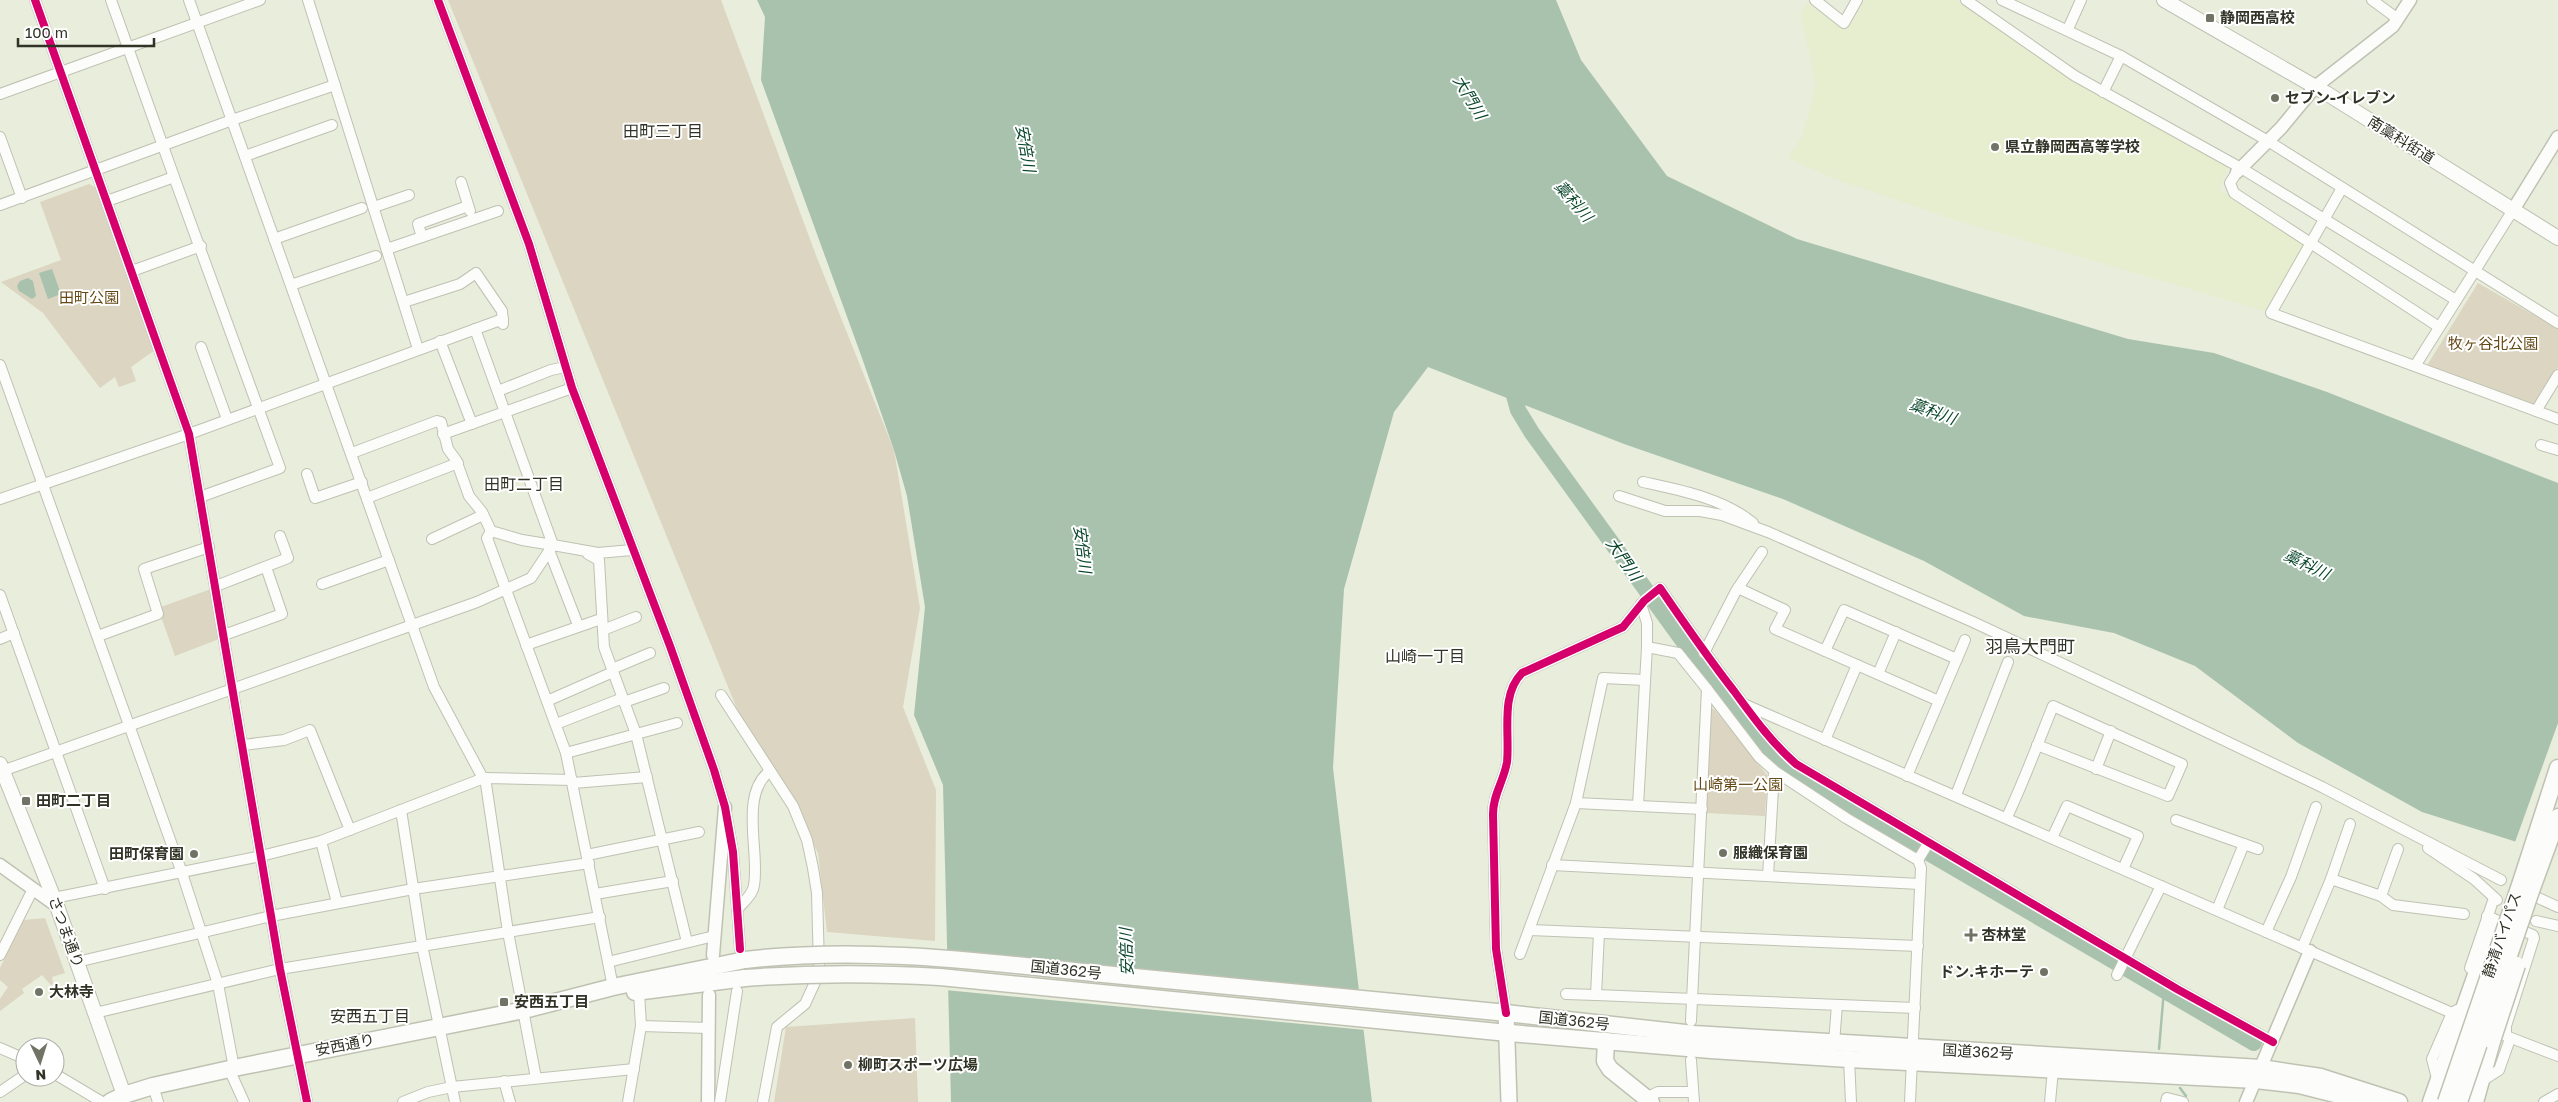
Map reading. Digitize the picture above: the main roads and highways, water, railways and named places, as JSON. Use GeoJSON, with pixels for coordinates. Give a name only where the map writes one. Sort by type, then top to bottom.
{"type":"FeatureCollection","features":[{"type":"Feature","properties":{"kind":"highway"},"geometry":{"type":"LineString","coordinates":[[2431,1102],[2512,877],[2558,768]]}},
{"type":"Feature","properties":{"kind":"highway","name":"静清バイパス"},"geometry":{"type":"LineString","coordinates":[[2446,1102],[2558,768]]}},
{"type":"Feature","properties":{"kind":"highway","name":"静清バイパス"},"geometry":{"type":"LineString","coordinates":[[2459,1102],[2558,817]]}},
{"type":"Feature","properties":{"kind":"highway"},"geometry":{"type":"LineString","coordinates":[[2475,1102],[2492,1041],[2558,833]]}},
{"type":"Feature","properties":{"kind":"highway","name":"国道362号"},"geometry":{"type":"LineString","coordinates":[[743,955],[779,956],[870,953],[984,962],[1502,1013],[1694,1034],[1834,1043],[1913,1055],[2053,1070],[2259,1074],[2367,1102]]}},
{"type":"Feature","properties":{"kind":"highway","name":"安西通り"},"geometry":{"type":"LineString","coordinates":[[524,1010],[743,955]]}},
{"type":"Feature","properties":{"kind":"highway","name":"国道362号"},"geometry":{"type":"LineString","coordinates":[[741,985],[794,974],[876,973],[940,977],[1503,1032],[1849,1059],[1913,1055],[2321,1077],[2399,1102]]}},
{"type":"Feature","properties":{"kind":"highway","name":"安西通り"},"geometry":{"type":"LineString","coordinates":[[120,1100],[153,1086],[232,1068],[524,1010],[639,992],[741,985]]}},
{"type":"Feature","properties":{"kind":"highway","name":"国道362号"},"geometry":{"type":"LineString","coordinates":[[1606,1041],[1605,1061],[1610,1069],[1648,1100]]}},
{"type":"Feature","properties":{"kind":"main road","name":"南藁科街道"},"geometry":{"type":"LineString","coordinates":[[2164,0],[2316,86],[2558,238]]}},
{"type":"Feature","properties":{"kind":"main road","name":"さつま通り"},"geometry":{"type":"LineString","coordinates":[[1,768],[56,902],[95,1013],[120,1100]]}},
{"type":"Feature","properties":{"kind":"main road"},"geometry":{"type":"LineString","coordinates":[[1502,1013],[1509,1102]]}},
{"type":"Feature","properties":{"kind":"water"},"geometry":{"type":"Polygon","coordinates":[[[757,0],[1556,0],[1581,60],[1667,176],[1797,239],[2128,339],[2214,353],[2327,392],[2558,483],[2558,855],[2422,812],[2298,743],[2195,666],[2114,633],[2024,616],[1924,561],[1783,499],[1624,444],[1428,367],[1394,412],[1344,589],[1333,768],[1372,1102],[951,1102],[943,785],[914,715],[925,607],[907,496],[894,450],[862,358],[761,80],[765,17],[757,0]]]}},
{"type":"Feature","properties":{"kind":"water"},"geometry":{"type":"Polygon","coordinates":[[[52,269],[61,294],[48,299],[39,273],[52,269]]]}},
{"type":"Feature","properties":{"kind":"water"},"geometry":{"type":"Polygon","coordinates":[[[28,278],[33,281],[36,296],[32,299],[19,291],[17,286],[20,281],[28,278]]]}},
{"type":"Feature","properties":{"kind":"waterway","name":"大門川"},"geometry":{"type":"LineString","coordinates":[[1510,381],[1518,410],[1532,433],[1707,674],[1767,750],[1788,771],[2254,1043]]}},
{"type":"Feature","properties":{"kind":"waterway"},"geometry":{"type":"LineString","coordinates":[[2159,1049],[2164,990]]}},
{"type":"Feature","properties":{"kind":"waterway"},"geometry":{"type":"LineString","coordinates":[[2180,1088],[2186,1096]]}},
{"type":"Feature","properties":{"kind":"place","name":"静岡西高校"},"geometry":{"type":"Point","coordinates":[2210,18]}},
{"type":"Feature","properties":{"kind":"place","name":"セブン-イレブン"},"geometry":{"type":"Point","coordinates":[2275,98]}},
{"type":"Feature","properties":{"kind":"place","name":"県立静岡西高等学校"},"geometry":{"type":"Point","coordinates":[1995,147]}},
{"type":"Feature","properties":{"kind":"place","name":"田町二丁目"},"geometry":{"type":"Point","coordinates":[26,801]}},
{"type":"Feature","properties":{"kind":"place","name":"服織保育園"},"geometry":{"type":"Point","coordinates":[1723,853]}},
{"type":"Feature","properties":{"kind":"place","name":"田町保育園"},"geometry":{"type":"Point","coordinates":[194,854]}},
{"type":"Feature","properties":{"kind":"place","name":"杏林堂"},"geometry":{"type":"Point","coordinates":[1971,935]}},
{"type":"Feature","properties":{"kind":"place","name":"ドン.キホーテ"},"geometry":{"type":"Point","coordinates":[2044,972]}},
{"type":"Feature","properties":{"kind":"place","name":"大林寺"},"geometry":{"type":"Point","coordinates":[39,992]}},
{"type":"Feature","properties":{"kind":"place","name":"安西五丁目"},"geometry":{"type":"Point","coordinates":[504,1002]}},
{"type":"Feature","properties":{"kind":"place","name":"柳町スポーツ広場"},"geometry":{"type":"Point","coordinates":[848,1065]}},
{"type":"Feature","properties":{"kind":"district","name":"田町三丁目"},"geometry":{"type":"Point","coordinates":[663,131]}},
{"type":"Feature","properties":{"kind":"district","name":"田町二丁目"},"geometry":{"type":"Point","coordinates":[524,484]}},
{"type":"Feature","properties":{"kind":"district","name":"羽鳥大門町"},"geometry":{"type":"Point","coordinates":[2030,647]}},
{"type":"Feature","properties":{"kind":"district","name":"山崎一丁目"},"geometry":{"type":"Point","coordinates":[1425,656]}},
{"type":"Feature","properties":{"kind":"district","name":"安西五丁目"},"geometry":{"type":"Point","coordinates":[370,1016]}},
{"type":"Feature","properties":{"kind":"water label","name":"安倍川"},"geometry":{"type":"Point","coordinates":[1026,148]}},
{"type":"Feature","properties":{"kind":"water label","name":"藁科川"},"geometry":{"type":"Point","coordinates":[1574,201]}},
{"type":"Feature","properties":{"kind":"water label","name":"藁科川"},"geometry":{"type":"Point","coordinates":[1933,411]}},
{"type":"Feature","properties":{"kind":"water label","name":"安倍川"},"geometry":{"type":"Point","coordinates":[1083,549]}},
{"type":"Feature","properties":{"kind":"water label","name":"藁科川"},"geometry":{"type":"Point","coordinates":[2307,564]}},
{"type":"Feature","properties":{"kind":"water label","name":"安倍川"},"geometry":{"type":"Point","coordinates":[1126,952]}},
{"type":"Feature","properties":{"kind":"park label","name":"田町公園"},"geometry":{"type":"Point","coordinates":[89,298]}},
{"type":"Feature","properties":{"kind":"park label","name":"牧ヶ谷北公園"},"geometry":{"type":"Point","coordinates":[2493,344]}},
{"type":"Feature","properties":{"kind":"park label","name":"山崎第一公園"},"geometry":{"type":"Point","coordinates":[1738,785]}}]}
